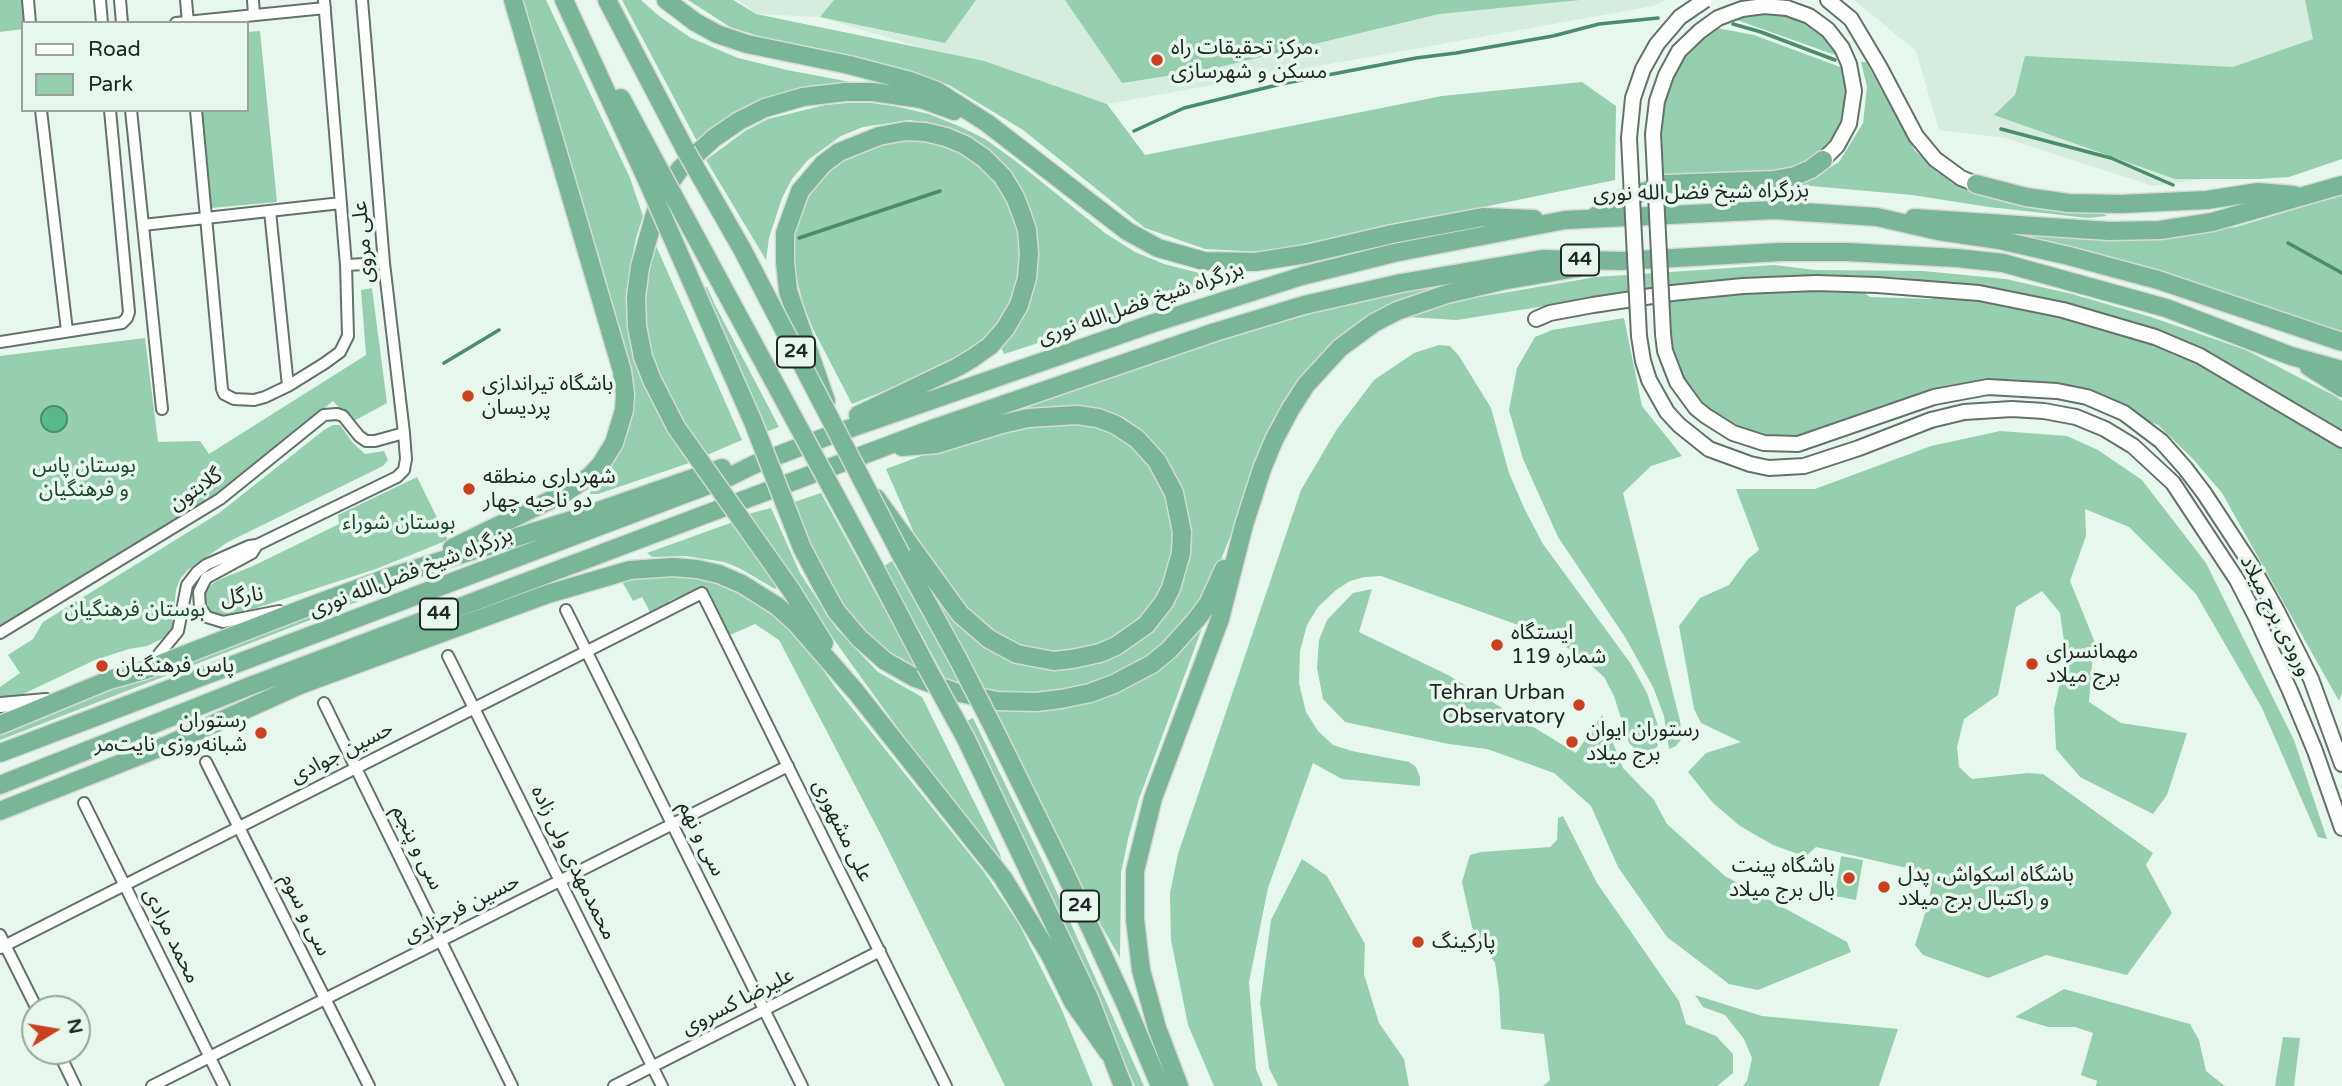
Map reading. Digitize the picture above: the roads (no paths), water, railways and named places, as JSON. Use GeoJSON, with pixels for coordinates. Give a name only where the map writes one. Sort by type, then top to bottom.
{"type":"FeatureCollection","features":[{"type":"Feature","properties":{"kind":"highway"},"geometry":{"type":"LineString","coordinates":[[389,578],[578,485],[601,464],[620,427],[625,394],[622,371],[513,0]]}},
{"type":"Feature","properties":{"kind":"highway"},"geometry":{"type":"LineString","coordinates":[[566,0],[653,173],[802,548],[836,611],[859,639],[885,661],[915,678],[955,692],[997,701],[1061,699],[1090,693],[1114,684],[1152,664],[1185,634],[1208,604],[1244,526]]}},
{"type":"Feature","properties":{"kind":"highway","name":"24"},"geometry":{"type":"LineString","coordinates":[[607,0],[686,151],[742,249],[994,729],[1114,980],[1160,1086]]}},
{"type":"Feature","properties":{"kind":"highway"},"geometry":{"type":"LineString","coordinates":[[666,0],[695,22],[717,34],[747,44],[910,80],[937,91],[987,123],[1127,231],[1158,248],[1204,261],[1255,262],[1483,218],[1565,220]]}},
{"type":"Feature","properties":{"kind":"highway"},"geometry":{"type":"LineString","coordinates":[[856,692],[791,590],[663,405],[643,357],[637,326],[636,297],[645,245],[663,194],[680,169],[726,129],[765,108],[792,100],[835,93],[873,92],[897,94],[929,102],[987,123]]}},
{"type":"Feature","properties":{"kind":"highway"},"geometry":{"type":"LineString","coordinates":[[828,436],[858,415],[972,358],[990,346],[1005,329],[1019,305],[1027,278],[1029,254],[1027,230],[1022,215],[1003,177],[984,158],[965,145],[925,132],[905,131],[880,136],[839,152],[823,163],[800,191],[785,233],[788,291],[817,371],[829,415]]}},
{"type":"Feature","properties":{"kind":"highway"},"geometry":{"type":"LineString","coordinates":[[1592,218],[1620,200],[1666,184],[1774,180],[1795,176],[1823,160]]}},
{"type":"Feature","properties":{"kind":"highway","name":"24"},"geometry":{"type":"LineString","coordinates":[[653,173],[870,561],[966,739],[1089,998],[1123,1086]]}},
{"type":"Feature","properties":{"kind":"highway"},"geometry":{"type":"LineString","coordinates":[[1976,184],[2026,197],[2069,203],[2121,204],[2207,200],[2258,191],[2308,196]]}},
{"type":"Feature","properties":{"kind":"highway"},"geometry":{"type":"LineString","coordinates":[[1877,217],[1939,218],[2109,231],[2160,230],[2212,222],[2342,185]]}},
{"type":"Feature","properties":{"kind":"highway","name":"بزرگراه شیخ فضل‌الله نوری"},"geometry":{"type":"LineString","coordinates":[[0,753],[727,478],[828,436],[1259,288],[1394,253],[1565,220],[1774,210],[1877,217],[2082,259],[2158,280],[2342,342]]}},
{"type":"Feature","properties":{"kind":"highway","name":"44"},"geometry":{"type":"LineString","coordinates":[[0,785],[250,686],[1047,389],[1304,305],[1401,283],[1542,259],[1621,261],[1780,252],[1847,252],[1957,258],[2003,263],[2166,308],[2291,356],[2342,370]]}},
{"type":"Feature","properties":{"kind":"highway"},"geometry":{"type":"LineString","coordinates":[[1179,1086],[1157,1028],[1141,970],[1135,919],[1135,871],[1153,798],[1220,619],[1244,526],[1262,470],[1290,410],[1325,363],[1357,334],[1397,311],[1447,294],[1502,281],[1621,261]]}},
{"type":"Feature","properties":{"kind":"highway"},"geometry":{"type":"LineString","coordinates":[[2291,356],[2342,388]]}},
{"type":"Feature","properties":{"kind":"highway"},"geometry":{"type":"LineString","coordinates":[[864,485],[890,516],[960,614],[989,639],[1017,654],[1054,660],[1083,657],[1108,649],[1146,625],[1171,588],[1181,553],[1182,532],[1174,493],[1157,461],[1137,439],[1116,425],[1098,418],[1077,415],[1028,418],[937,444],[881,449]]}},
{"type":"Feature","properties":{"kind":"highway"},"geometry":{"type":"LineString","coordinates":[[0,725],[61,698],[145,670],[389,578],[581,517],[722,468],[753,465]]}},
{"type":"Feature","properties":{"kind":"highway"},"geometry":{"type":"LineString","coordinates":[[0,811],[109,769],[341,670],[548,594],[630,570],[673,567],[697,569],[719,574],[758,593],[796,623],[856,692],[1003,878],[1050,955],[1073,1002],[1108,1052]]}},
{"type":"Feature","properties":{"kind":"street"},"geometry":{"type":"LineString","coordinates":[[27,0],[30,21]]}},
{"type":"Feature","properties":{"kind":"street"},"geometry":{"type":"LineString","coordinates":[[100,0],[102,21]]}},
{"type":"Feature","properties":{"kind":"street"},"geometry":{"type":"LineString","coordinates":[[120,0],[122,21]]}},
{"type":"Feature","properties":{"kind":"street"},"geometry":{"type":"LineString","coordinates":[[184,21],[186,0]]}},
{"type":"Feature","properties":{"kind":"street"},"geometry":{"type":"LineString","coordinates":[[253,0],[254,15]]}},
{"type":"Feature","properties":{"kind":"street","name":"علی مروی"},"geometry":{"type":"LineString","coordinates":[[362,0],[384,262],[406,459],[404,470],[397,477]]}},
{"type":"Feature","properties":{"kind":"street","name":"ورودی برج میلاد"},"geometry":{"type":"LineString","coordinates":[[1705,0],[1680,17],[1657,44],[1643,69],[1633,98],[1629,138],[1639,335],[1649,380],[1667,412],[1709,449],[1769,468],[1804,466],[1946,416],[2012,409],[2044,411],[2091,422],[2133,446],[2173,483],[2237,580],[2290,691],[2342,828]]}},
{"type":"Feature","properties":{"kind":"street"},"geometry":{"type":"LineString","coordinates":[[1828,0],[1851,19],[1916,136],[1928,151],[1961,178],[1976,184]]}},
{"type":"Feature","properties":{"kind":"street"},"geometry":{"type":"LineString","coordinates":[[194,21],[324,4],[349,329],[345,346],[325,363],[288,386],[254,400],[234,400],[224,394],[196,112]]}},
{"type":"Feature","properties":{"kind":"street"},"geometry":{"type":"LineString","coordinates":[[1823,160],[1837,146],[1849,124],[1854,91],[1849,64],[1842,48],[1828,30],[1809,16],[1787,8],[1765,6],[1742,9],[1718,18],[1679,51],[1666,75],[1657,101],[1653,134],[1665,351],[1676,382],[1696,408],[1733,433],[1764,443],[1798,444],[1941,395],[1971,388],[2000,386],[2057,391],[2103,403],[2124,413],[2146,428],[2175,456],[2204,493],[2267,591],[2311,679],[2342,764]]}},
{"type":"Feature","properties":{"kind":"street"},"geometry":{"type":"LineString","coordinates":[[41,112],[67,331]]}},
{"type":"Feature","properties":{"kind":"street"},"geometry":{"type":"LineString","coordinates":[[0,342],[122,323],[129,312],[110,112]]}},
{"type":"Feature","properties":{"kind":"street"},"geometry":{"type":"LineString","coordinates":[[131,112],[162,409]]}},
{"type":"Feature","properties":{"kind":"street"},"geometry":{"type":"LineString","coordinates":[[143,225],[341,203]]}},
{"type":"Feature","properties":{"kind":"street"},"geometry":{"type":"LineString","coordinates":[[270,211],[288,386]]}},
{"type":"Feature","properties":{"kind":"street"},"geometry":{"type":"LineString","coordinates":[[346,265],[384,262]]}},
{"type":"Feature","properties":{"kind":"street"},"geometry":{"type":"LineString","coordinates":[[1536,319],[1550,313],[1606,303],[1743,286],[1877,285],[1979,293],[2063,310],[2155,337],[2200,356],[2342,440]]}},
{"type":"Feature","properties":{"kind":"street"},"geometry":{"type":"LineString","coordinates":[[1941,395],[1946,416]]}},
{"type":"Feature","properties":{"kind":"street","name":"گلابتون"},"geometry":{"type":"LineString","coordinates":[[0,634],[220,499],[324,415],[337,414],[366,441],[404,433]]}},
{"type":"Feature","properties":{"kind":"street","name":"نارگل"},"geometry":{"type":"LineString","coordinates":[[145,670],[178,631],[187,585],[206,565],[249,545],[257,545],[397,477]]}},
{"type":"Feature","properties":{"kind":"street","name":"نارگل"},"geometry":{"type":"LineString","coordinates":[[257,545],[252,552],[206,578],[198,600],[203,613],[223,622],[304,608]]}},
{"type":"Feature","properties":{"kind":"street","name":"حسین جوادی"},"geometry":{"type":"LineString","coordinates":[[2,943],[240,827],[702,593]]}},
{"type":"Feature","properties":{"kind":"street","name":"علی مشهوری"},"geometry":{"type":"LineString","coordinates":[[702,593],[946,1086]]}},
{"type":"Feature","properties":{"kind":"street","name":"سی و نهم"},"geometry":{"type":"LineString","coordinates":[[566,610],[802,1086]]}},
{"type":"Feature","properties":{"kind":"street","name":"محمدمهدی ولی زاده"},"geometry":{"type":"LineString","coordinates":[[448,656],[662,1086]]}},
{"type":"Feature","properties":{"kind":"street"},"geometry":{"type":"LineString","coordinates":[[0,705],[61,698]]}},
{"type":"Feature","properties":{"kind":"street","name":"سی و پنجم"},"geometry":{"type":"LineString","coordinates":[[324,703],[512,1086]]}},
{"type":"Feature","properties":{"kind":"street","name":"سی و سوم"},"geometry":{"type":"LineString","coordinates":[[206,762],[369,1086]]}},
{"type":"Feature","properties":{"kind":"street","name":"حسین فرحزادی"},"geometry":{"type":"LineString","coordinates":[[152,1086],[788,766]]}},
{"type":"Feature","properties":{"kind":"street","name":"محمد مرادی"},"geometry":{"type":"LineString","coordinates":[[84,803],[224,1086]]}},
{"type":"Feature","properties":{"kind":"street"},"geometry":{"type":"LineString","coordinates":[[2,943],[30,995]]}},
{"type":"Feature","properties":{"kind":"street","name":"علیرضا کسروی"},"geometry":{"type":"LineString","coordinates":[[614,1086],[880,951]]}},
{"type":"Feature","properties":{"kind":"street"},"geometry":{"type":"LineString","coordinates":[[65,1065],[75,1086]]}},
{"type":"Feature","properties":{"kind":"waterway"},"geometry":{"type":"LineString","coordinates":[[1134,131],[1184,108],[1281,84],[1416,58],[1553,36],[1599,24],[1658,18]]}},
{"type":"Feature","properties":{"kind":"waterway"},"geometry":{"type":"LineString","coordinates":[[1733,24],[1835,60]]}},
{"type":"Feature","properties":{"kind":"waterway"},"geometry":{"type":"LineString","coordinates":[[2001,129],[2111,158],[2173,185]]}},
{"type":"Feature","properties":{"kind":"waterway"},"geometry":{"type":"LineString","coordinates":[[799,238],[940,191]]}},
{"type":"Feature","properties":{"kind":"waterway"},"geometry":{"type":"LineString","coordinates":[[2288,243],[2342,273]]}},
{"type":"Feature","properties":{"kind":"waterway"},"geometry":{"type":"LineString","coordinates":[[444,363],[499,330]]}},
{"type":"Feature","properties":{"kind":"place","name":"مرکز تحقیقات راه، مسکن و شهرسازی"},"geometry":{"type":"Point","coordinates":[1157,60]}},
{"type":"Feature","properties":{"kind":"place","name":"باشگاه تیراندازی پردیسان"},"geometry":{"type":"Point","coordinates":[468,396]}},
{"type":"Feature","properties":{"kind":"place","name":"شهرداری منطقه دو ناحیه چهار"},"geometry":{"type":"Point","coordinates":[469,489]}},
{"type":"Feature","properties":{"kind":"place","name":"ایستگاه شماره 119"},"geometry":{"type":"Point","coordinates":[1497,645]}},
{"type":"Feature","properties":{"kind":"place","name":"مهمانسرای برج میلاد"},"geometry":{"type":"Point","coordinates":[2032,664]}},
{"type":"Feature","properties":{"kind":"place","name":"پاس فرهنگیان"},"geometry":{"type":"Point","coordinates":[102,666]}},
{"type":"Feature","properties":{"kind":"place","name":"Tehran Urban Observatory"},"geometry":{"type":"Point","coordinates":[1579,705]}},
{"type":"Feature","properties":{"kind":"place","name":"رستوران شبانه‌روزی نایت‌مر"},"geometry":{"type":"Point","coordinates":[261,733]}},
{"type":"Feature","properties":{"kind":"place","name":"رستوران ایوان برج میلاد"},"geometry":{"type":"Point","coordinates":[1572,742]}},
{"type":"Feature","properties":{"kind":"place","name":"باشگاه پینت بال برج میلاد"},"geometry":{"type":"Point","coordinates":[1849,878]}},
{"type":"Feature","properties":{"kind":"place","name":"باشگاه اسکواش، پدل و راکتبال برج میلاد"},"geometry":{"type":"Point","coordinates":[1884,887]}},
{"type":"Feature","properties":{"kind":"place","name":"پارکینگ"},"geometry":{"type":"Point","coordinates":[1418,942]}},
{"type":"Feature","properties":{"kind":"park label","name":"بوستان پاس و فرهنگیان"},"geometry":{"type":"Point","coordinates":[84,478]}},
{"type":"Feature","properties":{"kind":"park label","name":"بوستان شوراء"},"geometry":{"type":"Point","coordinates":[399,523]}},
{"type":"Feature","properties":{"kind":"park label","name":"بوستان فرهنگیان"},"geometry":{"type":"Point","coordinates":[135,610]}}]}
